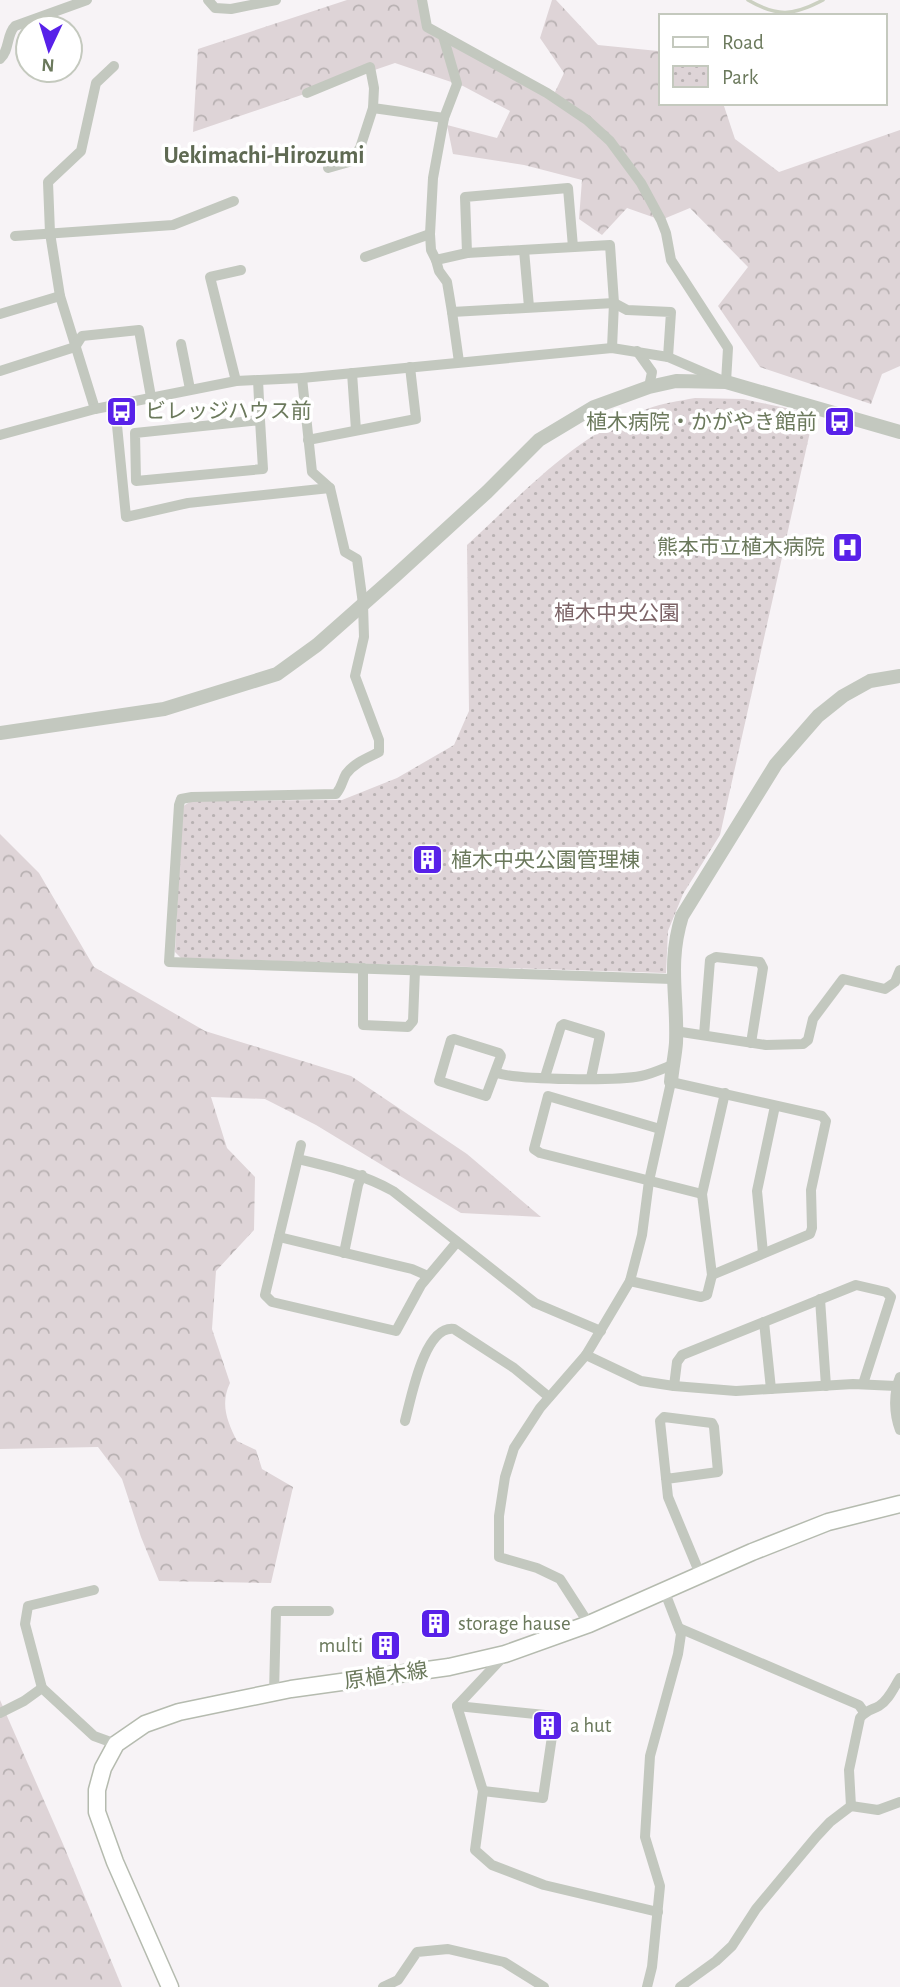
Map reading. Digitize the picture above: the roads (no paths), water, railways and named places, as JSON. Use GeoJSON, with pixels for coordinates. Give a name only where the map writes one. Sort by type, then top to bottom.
{"type":"FeatureCollection","features":[{"type":"Feature","properties":{"kind":"main road","name":"原植木線"},"geometry":{"type":"LineString","coordinates":[[170,1987],[115,1862],[97,1812],[96,1790],[103,1768],[116,1744],[145,1724],[179,1712],[274,1693],[449,1667],[505,1654],[589,1624],[700,1574],[828,1522],[900,1504]]}},
{"type":"Feature","properties":{"kind":"street"},"geometry":{"type":"LineString","coordinates":[[0,59],[5,53],[11,30],[16,26],[87,0]]}},
{"type":"Feature","properties":{"kind":"street"},"geometry":{"type":"LineString","coordinates":[[208,0],[215,8],[231,9],[276,0]]}},
{"type":"Feature","properties":{"kind":"street"},"geometry":{"type":"LineString","coordinates":[[422,0],[427,26],[547,93],[587,120],[610,141],[641,183],[661,219],[671,260],[729,348],[726,382]]}},
{"type":"Feature","properties":{"kind":"street"},"geometry":{"type":"LineString","coordinates":[[443,36],[457,84],[444,118],[433,178],[430,234],[431,250],[439,271],[447,282],[458,362]]}},
{"type":"Feature","properties":{"kind":"street"},"geometry":{"type":"LineString","coordinates":[[95,409],[60,296],[50,233],[48,182],[81,151],[96,83],[114,66]]}},
{"type":"Feature","properties":{"kind":"street"},"geometry":{"type":"LineString","coordinates":[[307,93],[370,67],[374,88],[373,108],[360,148],[349,162],[328,168]]}},
{"type":"Feature","properties":{"kind":"street"},"geometry":{"type":"LineString","coordinates":[[373,108],[444,118]]}},
{"type":"Feature","properties":{"kind":"street"},"geometry":{"type":"LineString","coordinates":[[467,253],[465,197],[568,188],[573,247]]}},
{"type":"Feature","properties":{"kind":"street"},"geometry":{"type":"LineString","coordinates":[[15,236],[173,225],[234,201]]}},
{"type":"Feature","properties":{"kind":"street"},"geometry":{"type":"LineString","coordinates":[[365,257],[430,234]]}},
{"type":"Feature","properties":{"kind":"street"},"geometry":{"type":"LineString","coordinates":[[436,260],[467,253],[610,245],[614,303],[612,348]]}},
{"type":"Feature","properties":{"kind":"street"},"geometry":{"type":"LineString","coordinates":[[524,250],[529,307]]}},
{"type":"Feature","properties":{"kind":"street"},"geometry":{"type":"LineString","coordinates":[[236,381],[210,277],[241,270]]}},
{"type":"Feature","properties":{"kind":"street"},"geometry":{"type":"LineString","coordinates":[[0,314],[60,296]]}},
{"type":"Feature","properties":{"kind":"street"},"geometry":{"type":"LineString","coordinates":[[452,312],[614,303],[627,310],[671,312],[667,357]]}},
{"type":"Feature","properties":{"kind":"street"},"geometry":{"type":"LineString","coordinates":[[0,371],[75,347],[82,336],[139,330],[151,397]]}},
{"type":"Feature","properties":{"kind":"street"},"geometry":{"type":"LineString","coordinates":[[181,344],[190,389]]}},
{"type":"Feature","properties":{"kind":"street"},"geometry":{"type":"LineString","coordinates":[[4,435],[95,409],[236,381],[302,378],[612,348],[667,357],[726,382],[900,432]]}},
{"type":"Feature","properties":{"kind":"street"},"geometry":{"type":"LineString","coordinates":[[637,351],[652,372],[649,387]]}},
{"type":"Feature","properties":{"kind":"street"},"geometry":{"type":"LineString","coordinates":[[308,440],[416,419],[410,367]]}},
{"type":"Feature","properties":{"kind":"street"},"geometry":{"type":"LineString","coordinates":[[352,373],[356,430]]}},
{"type":"Feature","properties":{"kind":"street"},"geometry":{"type":"LineString","coordinates":[[302,378],[312,472],[330,488],[345,552],[357,559],[364,637],[355,676],[379,740],[379,752],[354,765],[344,777],[342,788],[336,794],[181,799],[169,962],[672,979]]}},
{"type":"Feature","properties":{"kind":"street"},"geometry":{"type":"LineString","coordinates":[[258,380],[263,469],[136,481],[135,433],[260,420]]}},
{"type":"Feature","properties":{"kind":"street"},"geometry":{"type":"LineString","coordinates":[[0,733],[164,709],[277,674],[317,645],[363,604],[539,440],[594,407],[649,387],[676,382],[726,382]]}},
{"type":"Feature","properties":{"kind":"street"},"geometry":{"type":"LineString","coordinates":[[115,405],[126,517],[188,503],[330,488]]}},
{"type":"Feature","properties":{"kind":"street"},"geometry":{"type":"LineString","coordinates":[[589,1624],[559,1579],[537,1568],[499,1557],[499,1516],[505,1477],[514,1448],[549,1397],[586,1355],[630,1281],[642,1235],[649,1181],[671,1082],[676,1044],[672,979],[676,935],[682,916],[776,764],[818,716],[843,695],[870,681],[900,676]]}},
{"type":"Feature","properties":{"kind":"street"},"geometry":{"type":"LineString","coordinates":[[704,1035],[710,960],[716,957],[760,962],[763,968],[751,1043]]}},
{"type":"Feature","properties":{"kind":"street"},"geometry":{"type":"LineString","coordinates":[[363,968],[363,1025],[408,1027],[413,1021],[415,970]]}},
{"type":"Feature","properties":{"kind":"street"},"geometry":{"type":"LineString","coordinates":[[675,1031],[775,1046],[803,1044],[808,1040],[813,1019],[843,979],[885,989],[895,982],[900,970]]}},
{"type":"Feature","properties":{"kind":"street"},"geometry":{"type":"LineString","coordinates":[[592,1078],[600,1035],[564,1024],[561,1026],[548,1077],[548,1096],[534,1146],[536,1151],[702,1194]]}},
{"type":"Feature","properties":{"kind":"street"},"geometry":{"type":"LineString","coordinates":[[454,1039],[499,1053],[501,1060],[497,1073],[486,1096],[439,1081],[451,1040],[454,1039]]}},
{"type":"Feature","properties":{"kind":"street"},"geometry":{"type":"LineString","coordinates":[[497,1073],[592,1078],[643,1076],[672,1065]]}},
{"type":"Feature","properties":{"kind":"street"},"geometry":{"type":"LineString","coordinates":[[671,1082],[822,1116],[826,1124],[811,1190],[812,1231],[807,1237],[712,1275]]}},
{"type":"Feature","properties":{"kind":"street"},"geometry":{"type":"LineString","coordinates":[[630,1281],[704,1297],[707,1294],[712,1275],[702,1194],[725,1093]]}},
{"type":"Feature","properties":{"kind":"street"},"geometry":{"type":"LineString","coordinates":[[548,1096],[660,1129]]}},
{"type":"Feature","properties":{"kind":"street"},"geometry":{"type":"LineString","coordinates":[[763,1253],[757,1191],[775,1106]]}},
{"type":"Feature","properties":{"kind":"street"},"geometry":{"type":"LineString","coordinates":[[301,1145],[265,1295],[267,1299],[396,1331],[428,1276],[457,1242]]}},
{"type":"Feature","properties":{"kind":"street"},"geometry":{"type":"LineString","coordinates":[[298,1159],[362,1175],[393,1191],[535,1303],[601,1331]]}},
{"type":"Feature","properties":{"kind":"street"},"geometry":{"type":"LineString","coordinates":[[344,1253],[362,1175]]}},
{"type":"Feature","properties":{"kind":"street"},"geometry":{"type":"LineString","coordinates":[[279,1237],[412,1269],[428,1276]]}},
{"type":"Feature","properties":{"kind":"street"},"geometry":{"type":"LineString","coordinates":[[674,1386],[677,1362],[682,1355],[856,1285],[889,1293],[890,1301],[863,1384]]}},
{"type":"Feature","properties":{"kind":"street"},"geometry":{"type":"LineString","coordinates":[[820,1299],[826,1385]]}},
{"type":"Feature","properties":{"kind":"street"},"geometry":{"type":"LineString","coordinates":[[764,1322],[771,1389]]}},
{"type":"Feature","properties":{"kind":"street"},"geometry":{"type":"LineString","coordinates":[[405,1421],[421,1360],[442,1330],[447,1328],[454,1329],[514,1368],[549,1397]]}},
{"type":"Feature","properties":{"kind":"street"},"geometry":{"type":"LineString","coordinates":[[586,1355],[641,1381],[674,1386],[736,1391],[898,1382],[895,1417],[900,1430]]}},
{"type":"Feature","properties":{"kind":"street"},"geometry":{"type":"LineString","coordinates":[[666,1479],[718,1472],[712,1423],[662,1418],[666,1479],[668,1497],[700,1574]]}},
{"type":"Feature","properties":{"kind":"street"},"geometry":{"type":"LineString","coordinates":[[94,1590],[28,1606],[25,1624],[42,1688],[94,1736],[116,1744]]}},
{"type":"Feature","properties":{"kind":"street"},"geometry":{"type":"LineString","coordinates":[[647,1987],[652,1967],[660,1886],[645,1837],[650,1756],[681,1634],[664,1590]]}},
{"type":"Feature","properties":{"kind":"street"},"geometry":{"type":"LineString","coordinates":[[274,1693],[276,1611],[329,1611]]}},
{"type":"Feature","properties":{"kind":"street"},"geometry":{"type":"LineString","coordinates":[[679,1628],[859,1705],[864,1712]]}},
{"type":"Feature","properties":{"kind":"street"},"geometry":{"type":"LineString","coordinates":[[457,1706],[505,1654]]}},
{"type":"Feature","properties":{"kind":"street"},"geometry":{"type":"LineString","coordinates":[[851,1806],[850,1763],[860,1718],[864,1712],[881,1705],[900,1678]]}},
{"type":"Feature","properties":{"kind":"street"},"geometry":{"type":"LineString","coordinates":[[0,1713],[42,1688]]}},
{"type":"Feature","properties":{"kind":"street"},"geometry":{"type":"LineString","coordinates":[[457,1706],[483,1791],[475,1850],[492,1865],[544,1885],[658,1912]]}},
{"type":"Feature","properties":{"kind":"street"},"geometry":{"type":"LineString","coordinates":[[457,1706],[555,1716],[542,1798],[483,1791]]}},
{"type":"Feature","properties":{"kind":"street"},"geometry":{"type":"LineString","coordinates":[[680,1987],[732,1946],[756,1909],[830,1822],[851,1806],[878,1810],[900,1802]]}},
{"type":"Feature","properties":{"kind":"street"},"geometry":{"type":"LineString","coordinates":[[383,1987],[398,1980],[417,1952],[448,1949],[504,1962],[544,1987]]}},
{"type":"Feature","properties":{"kind":"waterway"},"geometry":{"type":"LineString","coordinates":[[748,0],[777,12],[794,12],[823,0]]}},
{"type":"Feature","properties":{"kind":"place","name":"ビレッジハウス前"},"geometry":{"type":"Point","coordinates":[122,411]}},
{"type":"Feature","properties":{"kind":"place","name":"植木病院・かがやき館前"},"geometry":{"type":"Point","coordinates":[840,422]}},
{"type":"Feature","properties":{"kind":"place","name":"熊本市立植木病院"},"geometry":{"type":"Point","coordinates":[848,547]}},
{"type":"Feature","properties":{"kind":"place","name":"植木中央公園管理棟"},"geometry":{"type":"Point","coordinates":[428,860]}},
{"type":"Feature","properties":{"kind":"place","name":"storage hause"},"geometry":{"type":"Point","coordinates":[435,1623]}},
{"type":"Feature","properties":{"kind":"place","name":"multi"},"geometry":{"type":"Point","coordinates":[386,1645]}},
{"type":"Feature","properties":{"kind":"place","name":"a hut"},"geometry":{"type":"Point","coordinates":[547,1725]}},
{"type":"Feature","properties":{"kind":"district","name":"Uekimachi-Hirozumi"},"geometry":{"type":"Point","coordinates":[264,156]}},
{"type":"Feature","properties":{"kind":"park label","name":"植木中央公園"},"geometry":{"type":"Point","coordinates":[617,613]}}]}
